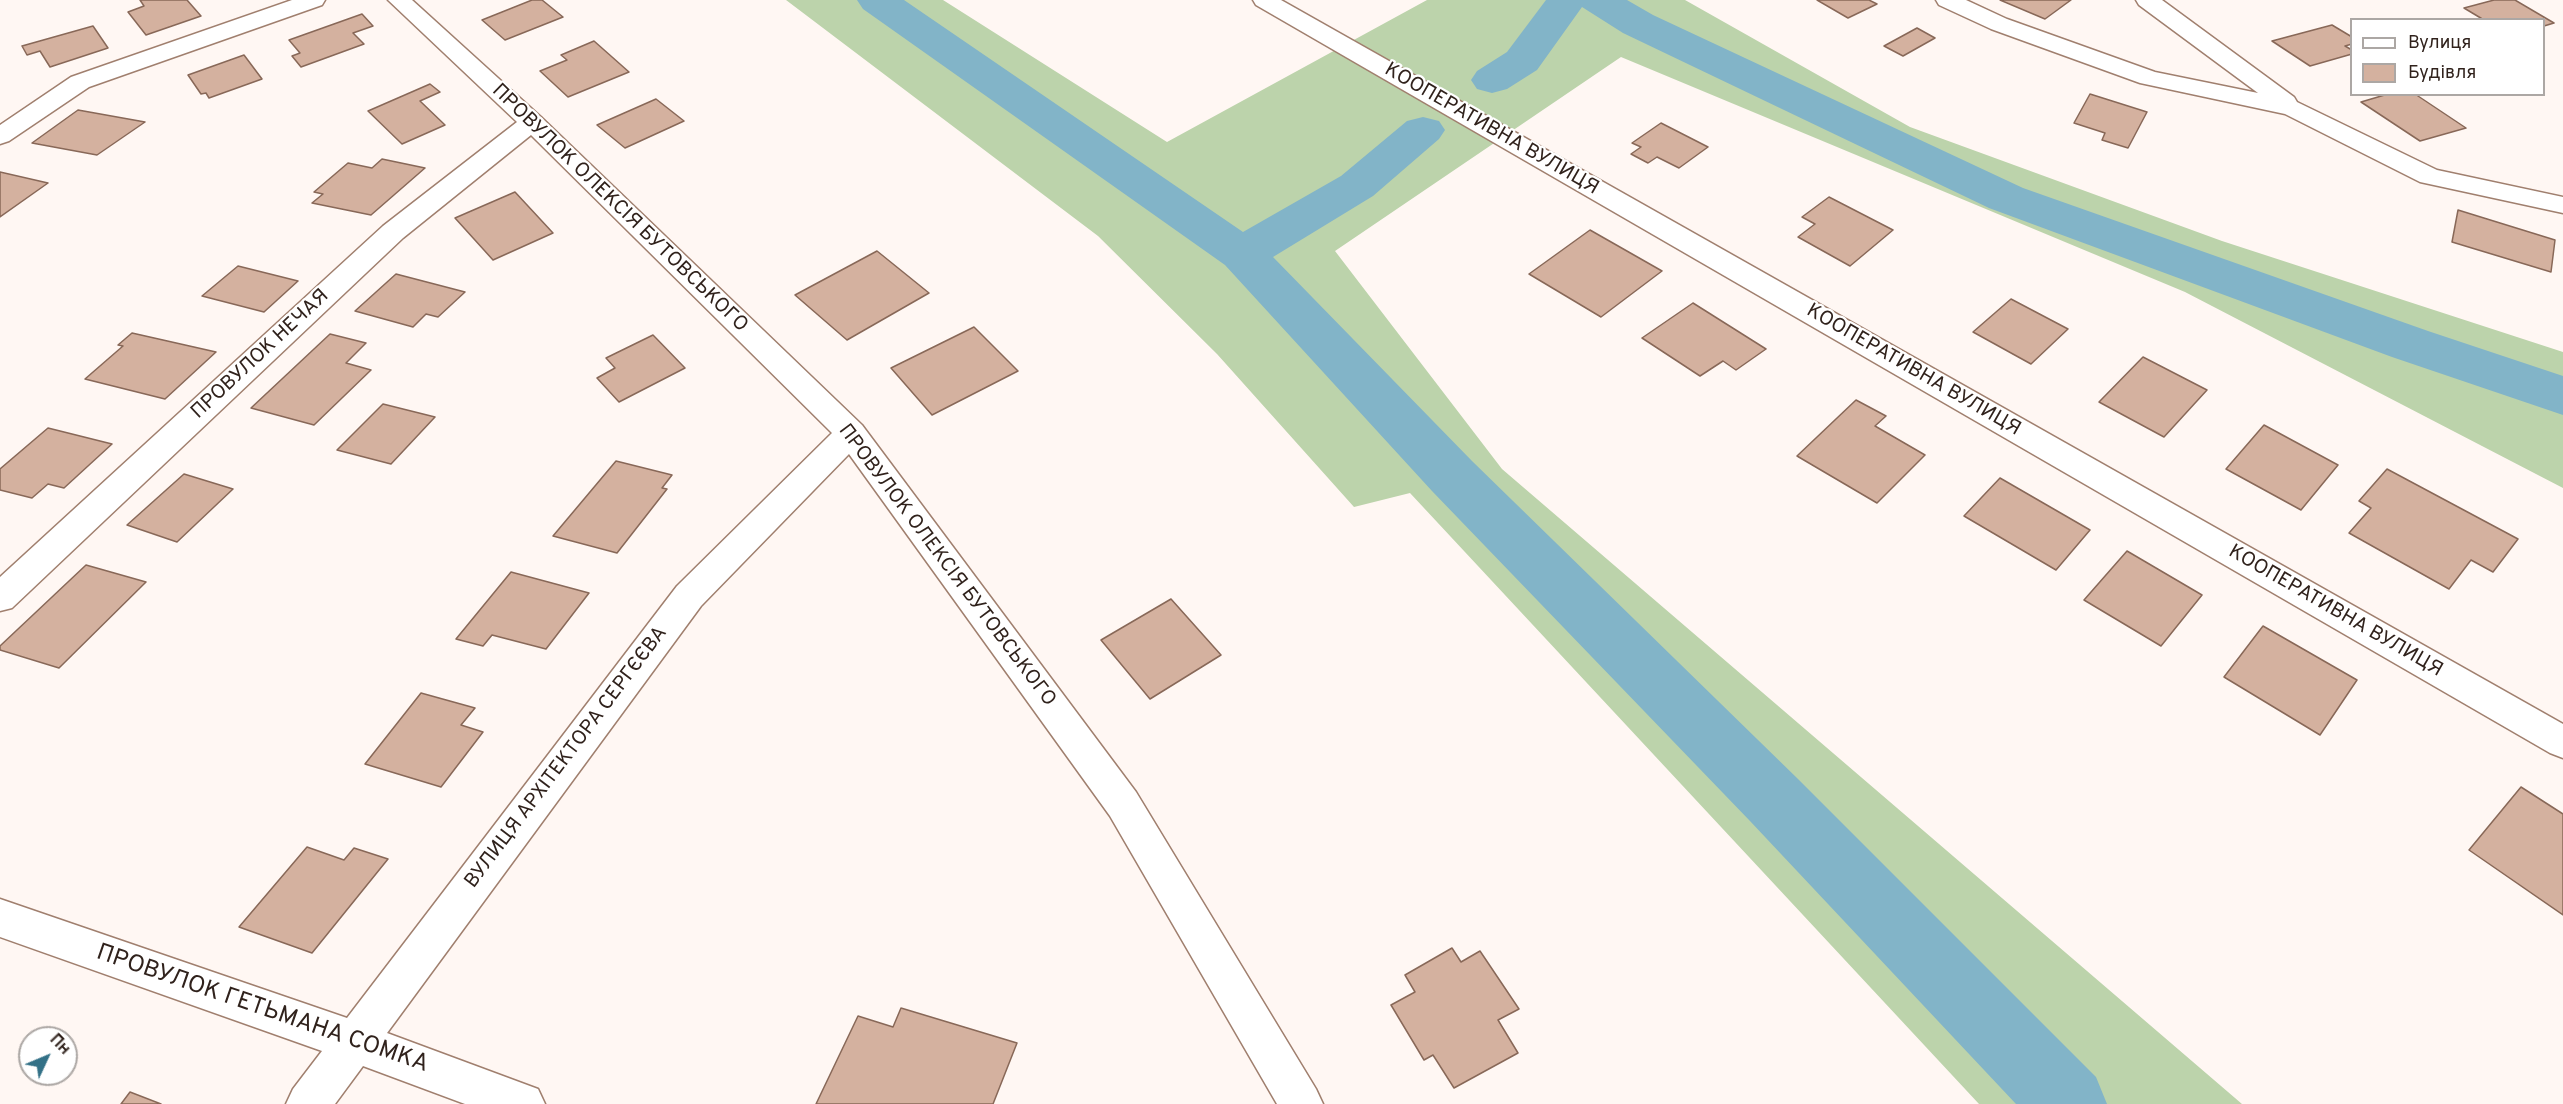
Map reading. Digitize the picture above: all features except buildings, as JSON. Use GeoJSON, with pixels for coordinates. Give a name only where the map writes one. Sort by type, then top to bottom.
{"type":"FeatureCollection","features":[{"type":"Feature","properties":{"kind":"street"},"geometry":{"type":"LineString","coordinates":[[0,136],[80,82],[314,0]]}},
{"type":"Feature","properties":{"kind":"street","name":"ПРОВУЛОК ОЛЕКСІЯ БУТОВСЬКОГО"},"geometry":{"type":"LineString","coordinates":[[399,0],[532,122],[851,433],[1123,804],[1301,1104]]}},
{"type":"Feature","properties":{"kind":"street","name":"КООПЕРАТИВНА ВУЛИЦЯ"},"geometry":{"type":"LineString","coordinates":[[1264,0],[2563,742]]}},
{"type":"Feature","properties":{"kind":"street"},"geometry":{"type":"LineString","coordinates":[[1947,0],[1999,24],[2149,78],[2293,108]]}},
{"type":"Feature","properties":{"kind":"street"},"geometry":{"type":"LineString","coordinates":[[2147,0],[2293,108],[2429,176],[2563,205]]}},
{"type":"Feature","properties":{"kind":"street","name":"ПРОВУЛОК НЕЧАЯ"},"geometry":{"type":"LineString","coordinates":[[0,598],[393,232],[532,122]]}},
{"type":"Feature","properties":{"kind":"street","name":"ВУЛИЦЯ АРХІТЕКТОРА СЕРГЄЄВА"},"geometry":{"type":"LineString","coordinates":[[308,1104],[353,1041],[689,596],[851,433]]}},
{"type":"Feature","properties":{"kind":"street","name":"ПРОВУЛОК ГЕТЬМАНА СОМКА"},"geometry":{"type":"LineString","coordinates":[[0,918],[353,1041],[523,1104]]}},
{"type":"Feature","properties":{"kind":"green space"},"geometry":{"type":"Polygon","coordinates":[[[786,0],[943,0],[1167,142],[1427,0],[1685,0],[1910,127],[2222,241],[2563,352],[2563,488],[2185,292],[1621,57],[1335,251],[1502,469],[2242,1104],[1979,1104],[1410,493],[1354,507],[1217,354],[1098,236],[786,0]]]}},
{"type":"Feature","properties":{"kind":"waterway"},"geometry":{"type":"LineString","coordinates":[[877,0],[1242,254]]}},
{"type":"Feature","properties":{"kind":"waterway"},"geometry":{"type":"LineString","coordinates":[[1492,80],[1522,61],[1567,0]]}},
{"type":"Feature","properties":{"kind":"waterway"},"geometry":{"type":"LineString","coordinates":[[1598,0],[1638,24],[2006,198],[2410,344],[2563,396]]}},
{"type":"Feature","properties":{"kind":"waterway"},"geometry":{"type":"LineString","coordinates":[[1242,254],[1357,186],[1423,130]]}},
{"type":"Feature","properties":{"kind":"waterway"},"geometry":{"type":"LineString","coordinates":[[1242,254],[1452,476],[1774,800],[2069,1104]]}}]}
